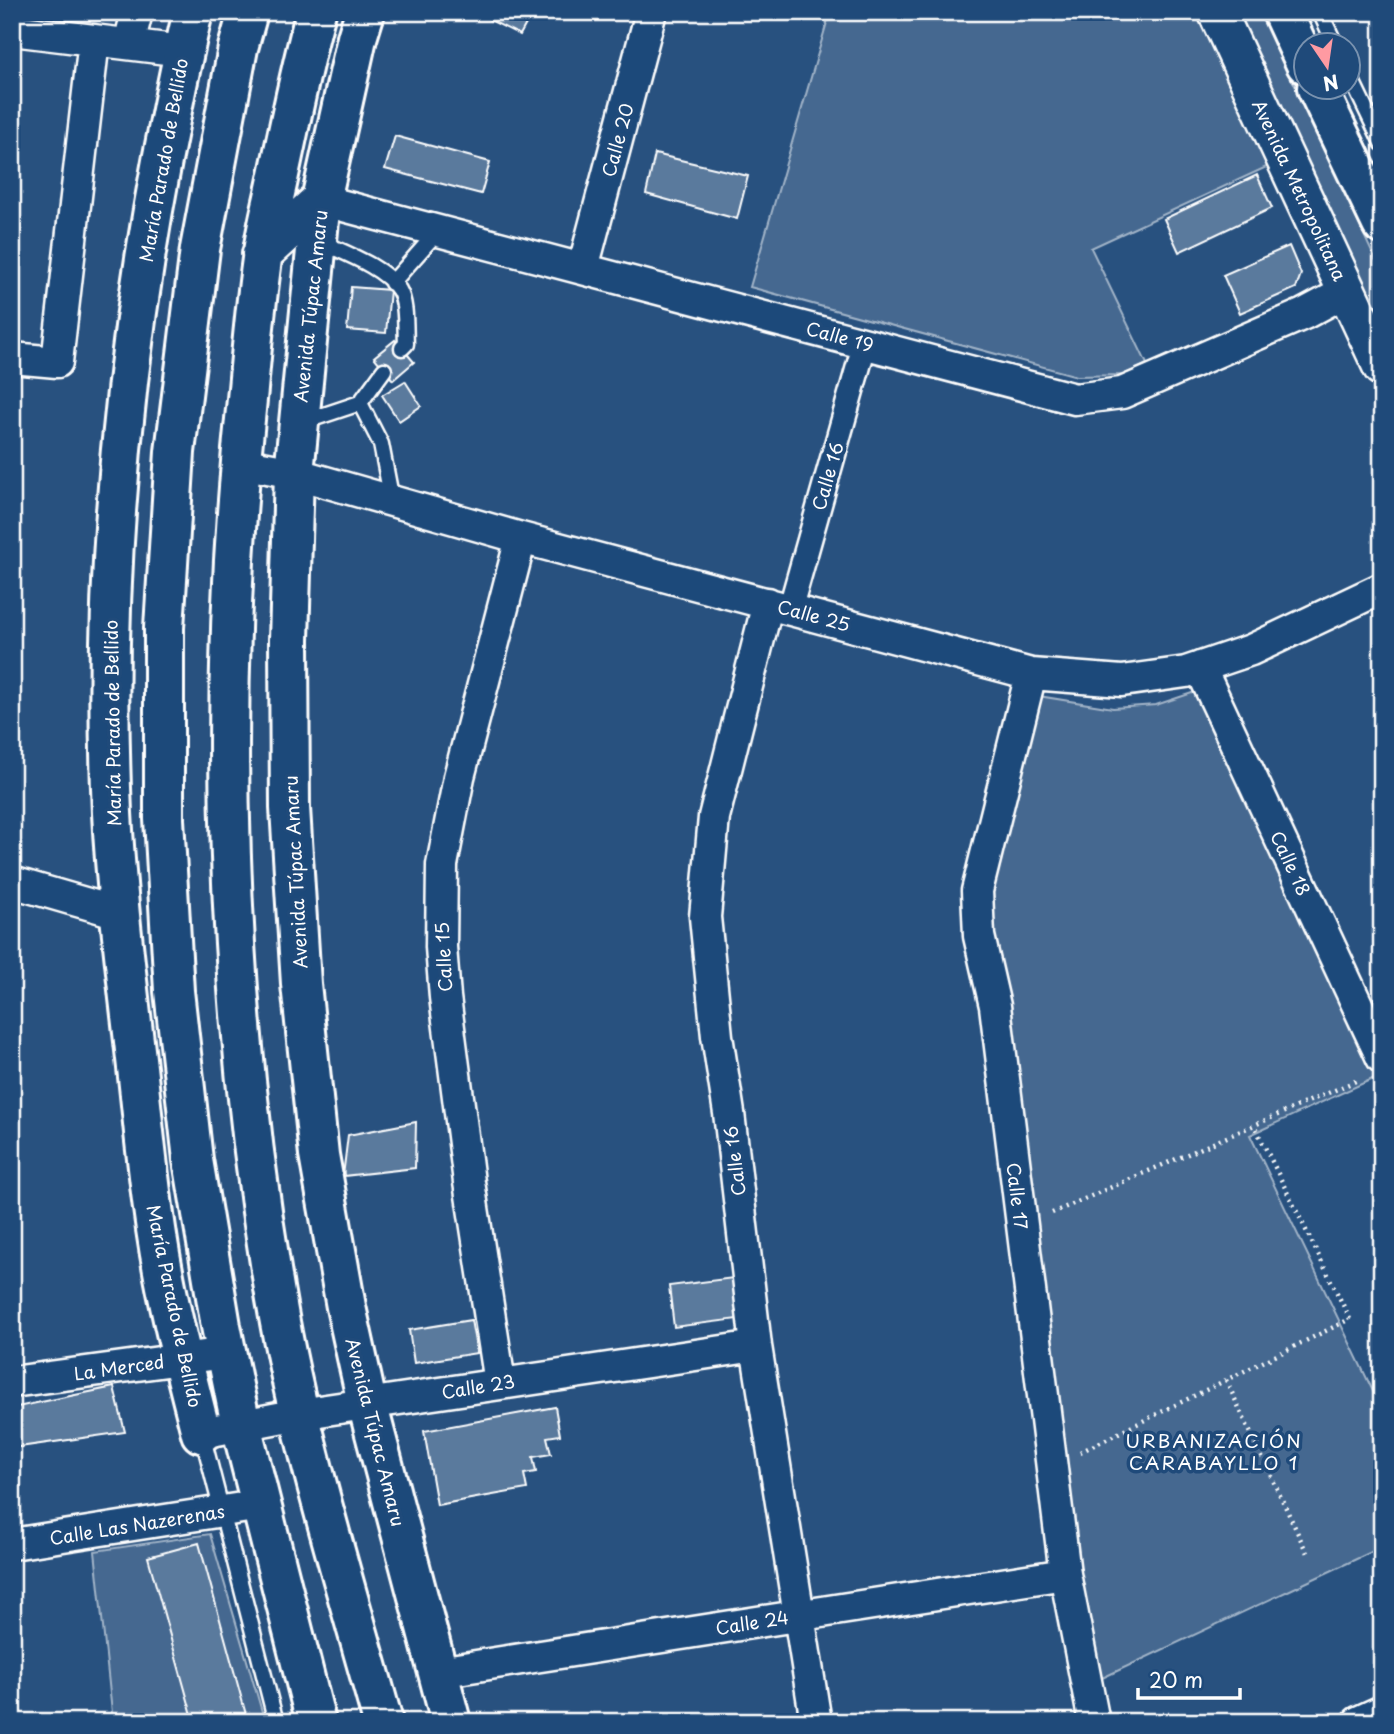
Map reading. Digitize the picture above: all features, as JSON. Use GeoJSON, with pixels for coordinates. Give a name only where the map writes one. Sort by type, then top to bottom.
{"type":"FeatureCollection","features":[{"type":"Feature","properties":{"kind":"main road","name":"María Parado de Bellido"},"geometry":{"type":"LineString","coordinates":[[193,12],[183,51],[136,310],[121,438],[112,565],[109,687],[112,812],[119,913],[156,1231],[182,1358],[201,1433]]}},
{"type":"Feature","properties":{"kind":"main road"},"geometry":{"type":"LineString","coordinates":[[248,12],[238,48],[200,249],[175,452],[164,628],[164,819],[174,991],[192,1160],[241,1425],[316,1722]]}},
{"type":"Feature","properties":{"kind":"main road"},"geometry":{"type":"LineString","coordinates":[[316,12],[306,47],[262,254],[240,463],[231,657],[230,824],[239,988],[256,1160],[279,1317],[299,1414],[383,1722]]}},
{"type":"Feature","properties":{"kind":"main road","name":"Avenida Túpac Amaru"},"geometry":{"type":"LineString","coordinates":[[365,12],[321,200],[294,473],[289,640],[290,808],[301,985],[319,1155],[366,1403],[452,1722]]}},
{"type":"Feature","properties":{"kind":"main road"},"geometry":{"type":"LineString","coordinates":[[1282,12],[1292,33]]}},
{"type":"Feature","properties":{"kind":"main road"},"geometry":{"type":"LineString","coordinates":[[1324,102],[1382,224]]}},
{"type":"Feature","properties":{"kind":"main road"},"geometry":{"type":"LineString","coordinates":[[262,254],[321,200]]}},
{"type":"Feature","properties":{"kind":"street"},"geometry":{"type":"LineString","coordinates":[[129,44],[137,12]]}},
{"type":"Feature","properties":{"kind":"street","name":"Calle 20"},"geometry":{"type":"LineString","coordinates":[[583,268],[651,12]]}},
{"type":"Feature","properties":{"kind":"street","name":"Avenida Metropolitana"},"geometry":{"type":"LineString","coordinates":[[1217,12],[1382,367]]}},
{"type":"Feature","properties":{"kind":"street"},"geometry":{"type":"LineString","coordinates":[[12,30],[183,51]]}},
{"type":"Feature","properties":{"kind":"street"},"geometry":{"type":"LineString","coordinates":[[12,358],[57,362],[94,40]]}},
{"type":"Feature","properties":{"kind":"street","name":"Calle 19"},"geometry":{"type":"LineString","coordinates":[[321,200],[1075,399],[1122,393],[1304,314],[1347,292]]}},
{"type":"Feature","properties":{"kind":"street","name":"Calle 16"},"geometry":{"type":"LineString","coordinates":[[816,1722],[756,1346],[729,1113],[717,1036],[705,917],[714,817],[779,606],[865,343]]}},
{"type":"Feature","properties":{"kind":"street","name":"Calle 25"},"geometry":{"type":"LineString","coordinates":[[240,463],[294,473],[522,538],[1031,674],[1122,681],[1186,672],[1251,650],[1382,588]]}},
{"type":"Feature","properties":{"kind":"street","name":"Calle 15"},"geometry":{"type":"LineString","coordinates":[[499,1383],[468,1182],[445,997],[441,947],[442,865],[458,777],[522,538]]}},
{"type":"Feature","properties":{"kind":"street","name":"Calle 18"},"geometry":{"type":"LineString","coordinates":[[1200,667],[1375,1067]]}},
{"type":"Feature","properties":{"kind":"street","name":"Calle 17"},"geometry":{"type":"LineString","coordinates":[[1031,674],[977,891],[979,936],[995,1006],[1065,1574],[1094,1722]]}},
{"type":"Feature","properties":{"kind":"street"},"geometry":{"type":"LineString","coordinates":[[12,882],[119,913]]}},
{"type":"Feature","properties":{"kind":"street","name":"Calle 23"},"geometry":{"type":"LineString","coordinates":[[201,1433],[366,1403],[756,1346]]}},
{"type":"Feature","properties":{"kind":"street","name":"La Merced"},"geometry":{"type":"LineString","coordinates":[[12,1382],[226,1353]]}},
{"type":"Feature","properties":{"kind":"street","name":"Calle Las Nazerenas"},"geometry":{"type":"LineString","coordinates":[[12,1544],[261,1506]]}},
{"type":"Feature","properties":{"kind":"street","name":"Calle 24"},"geometry":{"type":"LineString","coordinates":[[438,1672],[1065,1574]]}},
{"type":"Feature","properties":{"kind":"street"},"geometry":{"type":"LineString","coordinates":[[1358,1722],[1382,1711]]}},
{"type":"Feature","properties":{"kind":"lane"},"geometry":{"type":"LineString","coordinates":[[1320,12],[1329,32]]}},
{"type":"Feature","properties":{"kind":"lane"},"geometry":{"type":"LineString","coordinates":[[1362,100],[1382,143]]}},
{"type":"Feature","properties":{"kind":"lane"},"geometry":{"type":"LineString","coordinates":[[392,283],[439,230]]}},
{"type":"Feature","properties":{"kind":"lane"},"geometry":{"type":"LineString","coordinates":[[317,240],[385,274],[399,290],[404,307],[406,344],[402,348]]}},
{"type":"Feature","properties":{"kind":"lane"},"geometry":{"type":"LineString","coordinates":[[299,424],[360,403],[384,370]]}},
{"type":"Feature","properties":{"kind":"lane"},"geometry":{"type":"LineString","coordinates":[[360,403],[381,444],[392,501]]}},
{"type":"Feature","properties":{"kind":"lane"},"geometry":{"type":"LineString","coordinates":[[201,1433],[276,1722]]}},
{"type":"Feature","properties":{"kind":"path"},"geometry":{"type":"LineString","coordinates":[[1022,1226],[1254,1125],[1375,1067]]}},
{"type":"Feature","properties":{"kind":"path"},"geometry":{"type":"LineString","coordinates":[[1052,1466],[1350,1319],[1254,1125]]}},
{"type":"Feature","properties":{"kind":"path"},"geometry":{"type":"LineString","coordinates":[[1226,1380],[1307,1553]]}},
{"type":"Feature","properties":{"kind":"shaded area"},"geometry":{"type":"Polygon","coordinates":[[[830,12],[1199,12],[1273,164],[1091,248],[1147,364],[1123,375],[1077,376],[750,287],[830,12]]]}},
{"type":"Feature","properties":{"kind":"shaded area"},"geometry":{"type":"Polygon","coordinates":[[[1234,12],[1261,12],[1292,79],[1292,102],[1303,102],[1382,274],[1382,324],[1234,12]]]}},
{"type":"Feature","properties":{"kind":"shaded area"},"geometry":{"type":"Polygon","coordinates":[[[1198,691],[1379,1076],[1250,1135],[1382,1410],[1382,1547],[1100,1679],[1077,1576],[1067,1464],[1004,1007],[989,936],[989,893],[1038,696],[1113,708],[1156,705],[1198,691]]]}},
{"type":"Feature","properties":{"kind":"shaded area"},"geometry":{"type":"Polygon","coordinates":[[[210,1534],[265,1722],[113,1722],[95,1551],[210,1534]]]}},
{"type":"Feature","properties":{"kind":"building"},"geometry":{"type":"Polygon","coordinates":[[[474,12],[511,12],[527,22],[520,35],[474,12]]]}},
{"type":"Feature","properties":{"kind":"building"},"geometry":{"type":"Polygon","coordinates":[[[395,136],[490,162],[481,194],[385,169],[395,136]]]}},
{"type":"Feature","properties":{"kind":"building"},"geometry":{"type":"Polygon","coordinates":[[[655,154],[748,176],[737,219],[646,194],[655,154]]]}},
{"type":"Feature","properties":{"kind":"building"},"geometry":{"type":"Polygon","coordinates":[[[1257,175],[1272,208],[1179,252],[1164,219],[1257,175]]]}},
{"type":"Feature","properties":{"kind":"building"},"geometry":{"type":"Polygon","coordinates":[[[1289,246],[1301,274],[1296,288],[1240,313],[1223,275],[1289,246]]]}},
{"type":"Feature","properties":{"kind":"building"},"geometry":{"type":"Polygon","coordinates":[[[351,287],[390,290],[386,333],[347,330],[351,287]]]}},
{"type":"Feature","properties":{"kind":"building"},"geometry":{"type":"Polygon","coordinates":[[[395,340],[414,362],[393,380],[374,357],[395,340]]]}},
{"type":"Feature","properties":{"kind":"building"},"geometry":{"type":"Polygon","coordinates":[[[405,381],[421,406],[399,421],[382,395],[405,381]]]}},
{"type":"Feature","properties":{"kind":"building"},"geometry":{"type":"Polygon","coordinates":[[[416,1122],[415,1168],[343,1176],[348,1135],[416,1122]]]}},
{"type":"Feature","properties":{"kind":"building"},"geometry":{"type":"Polygon","coordinates":[[[733,1278],[738,1319],[674,1327],[669,1286],[733,1278]]]}},
{"type":"Feature","properties":{"kind":"building"},"geometry":{"type":"Polygon","coordinates":[[[471,1320],[477,1353],[414,1363],[409,1330],[471,1320]]]}},
{"type":"Feature","properties":{"kind":"building"},"geometry":{"type":"Polygon","coordinates":[[[114,1387],[125,1432],[12,1448],[12,1408],[114,1387]]]}},
{"type":"Feature","properties":{"kind":"building"},"geometry":{"type":"Polygon","coordinates":[[[555,1407],[560,1435],[547,1437],[551,1454],[533,1457],[536,1472],[524,1474],[527,1489],[437,1505],[424,1431],[555,1407]]]}},
{"type":"Feature","properties":{"kind":"building"},"geometry":{"type":"Polygon","coordinates":[[[199,1543],[248,1722],[194,1722],[148,1557],[199,1543]]]}},
{"type":"Feature","properties":{"kind":"district","name":"URBANIZACIÓN CARABAYLLO 1"},"geometry":{"type":"Point","coordinates":[1214,1451]}}]}
